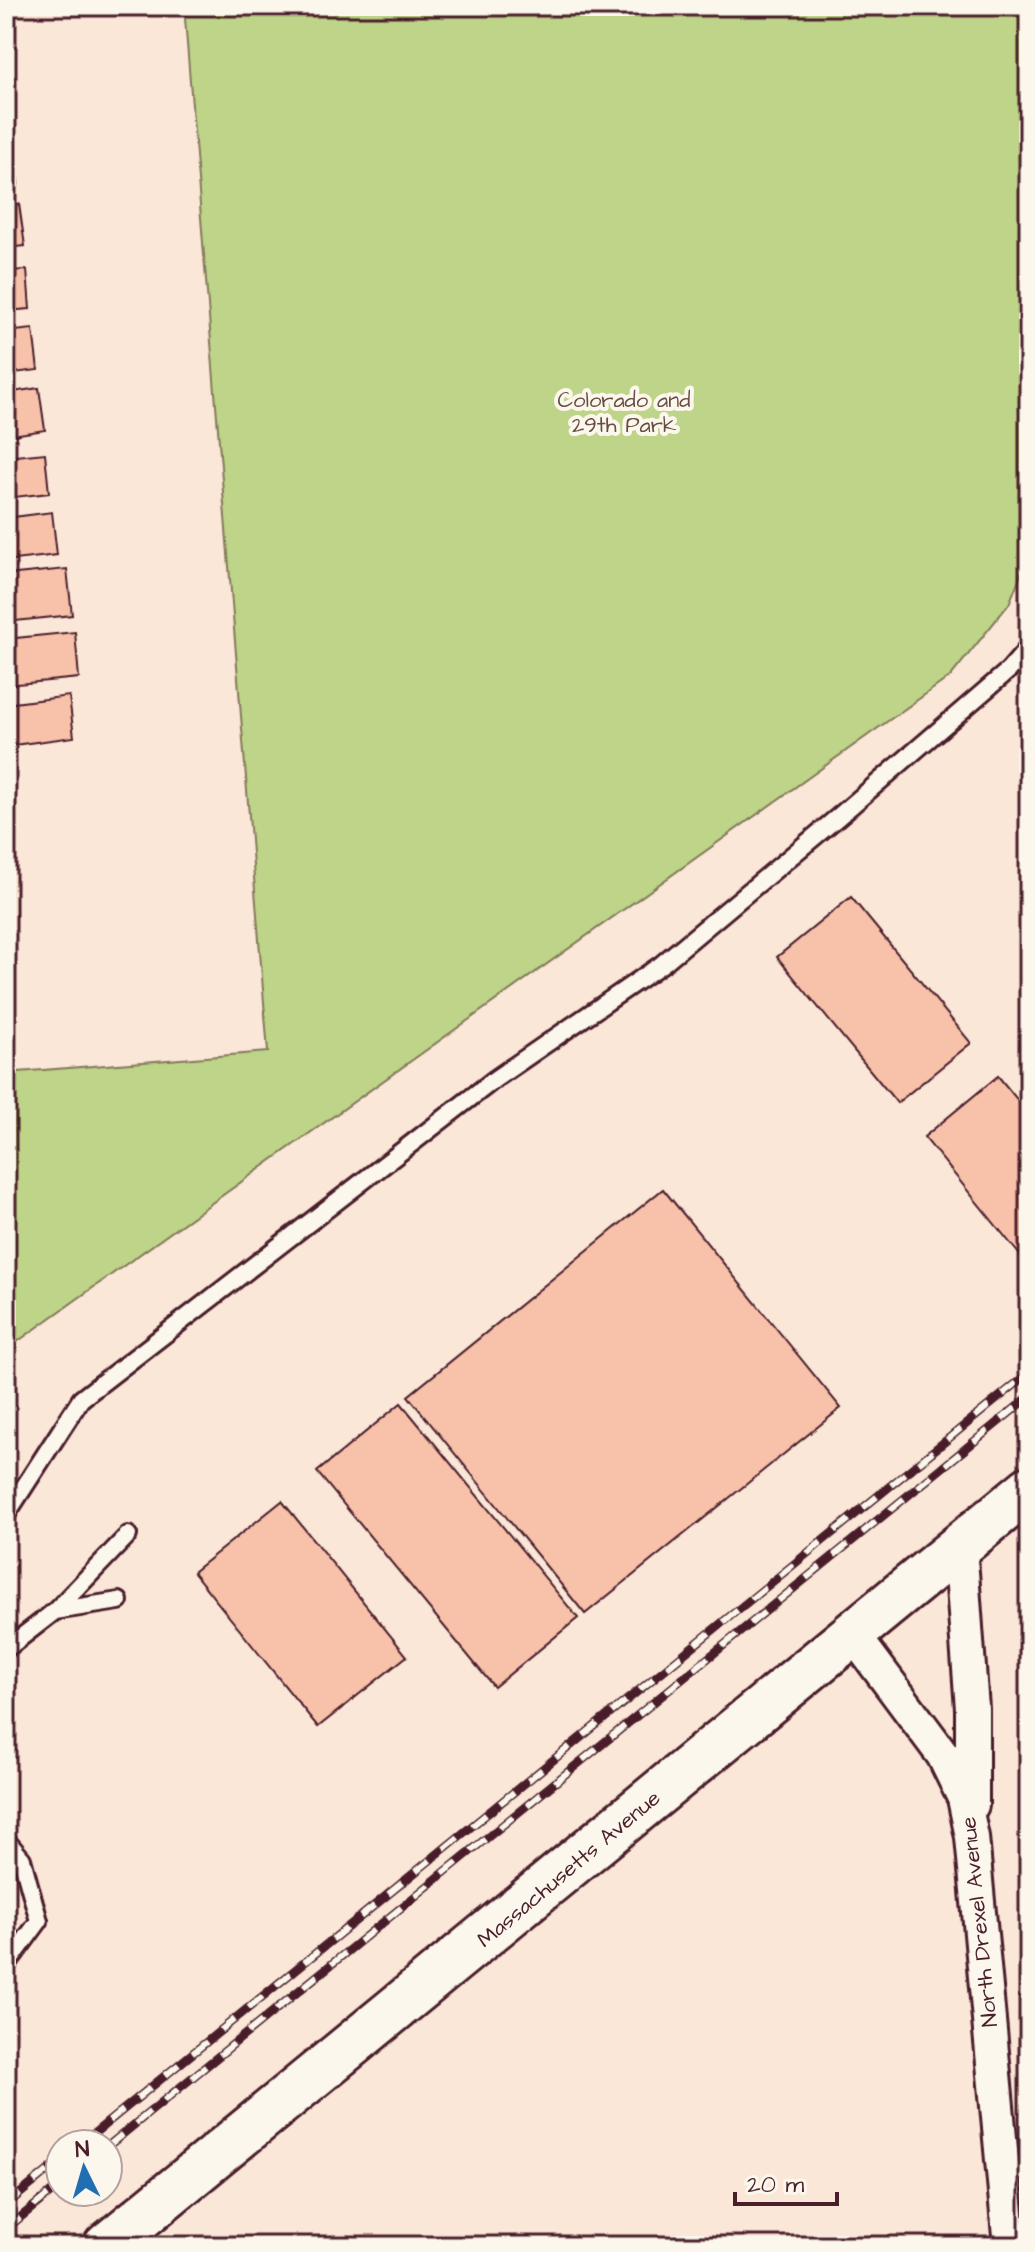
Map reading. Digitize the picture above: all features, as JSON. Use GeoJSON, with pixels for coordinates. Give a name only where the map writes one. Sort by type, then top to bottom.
{"type":"FeatureCollection","features":[{"type":"Feature","properties":{"kind":"main road","name":"Massachusetts Avenue"},"geometry":{"type":"LineString","coordinates":[[106,2246],[1029,1489]]}},
{"type":"Feature","properties":{"kind":"street"},"geometry":{"type":"LineString","coordinates":[[960,1545],[972,1709],[972,1837]]}},
{"type":"Feature","properties":{"kind":"street","name":"North Drexel Avenue"},"geometry":{"type":"LineString","coordinates":[[852,1633],[943,1755],[964,1798],[972,1837],[1016,2172],[1010,2246]]}},
{"type":"Feature","properties":{"kind":"lane"},"geometry":{"type":"LineString","coordinates":[[6,1515],[81,1399],[495,1079],[662,964],[1009,670],[1029,647]]}},
{"type":"Feature","properties":{"kind":"lane"},"geometry":{"type":"LineString","coordinates":[[6,1649],[55,1611],[128,1535]]}},
{"type":"Feature","properties":{"kind":"lane"},"geometry":{"type":"LineString","coordinates":[[55,1611],[119,1601]]}},
{"type":"Feature","properties":{"kind":"lane"},"geometry":{"type":"LineString","coordinates":[[6,1840],[22,1859],[39,1921],[6,1966]]}},
{"type":"Feature","properties":{"kind":"green space","name":"Colorado and 29th Park"},"geometry":{"type":"Polygon","coordinates":[[[184,6],[1021,6],[1029,73],[1029,554],[1009,604],[951,676],[7,1349],[6,1073],[268,1052],[184,6]]]}},
{"type":"Feature","properties":{"kind":"building"},"geometry":{"type":"Polygon","coordinates":[[[6,83],[13,127],[6,127],[6,83]]]}},
{"type":"Feature","properties":{"kind":"building"},"geometry":{"type":"Polygon","coordinates":[[[6,145],[14,145],[18,185],[6,187],[6,145]]]}},
{"type":"Feature","properties":{"kind":"building"},"geometry":{"type":"Polygon","coordinates":[[[19,204],[25,246],[6,248],[6,206],[19,204]]]}},
{"type":"Feature","properties":{"kind":"building"},"geometry":{"type":"Polygon","coordinates":[[[27,270],[30,309],[6,311],[6,271],[27,270]]]}},
{"type":"Feature","properties":{"kind":"building"},"geometry":{"type":"Polygon","coordinates":[[[33,329],[38,370],[6,374],[6,332],[33,329]]]}},
{"type":"Feature","properties":{"kind":"building"},"geometry":{"type":"Polygon","coordinates":[[[39,388],[45,430],[6,436],[6,393],[39,388]]]}},
{"type":"Feature","properties":{"kind":"building"},"geometry":{"type":"Polygon","coordinates":[[[45,453],[49,493],[6,498],[6,457],[45,453]]]}},
{"type":"Feature","properties":{"kind":"building"},"geometry":{"type":"Polygon","coordinates":[[[52,512],[57,555],[6,561],[6,518],[52,512]]]}},
{"type":"Feature","properties":{"kind":"building"},"geometry":{"type":"Polygon","coordinates":[[[67,569],[72,615],[6,622],[6,575],[67,569]]]}},
{"type":"Feature","properties":{"kind":"building"},"geometry":{"type":"Polygon","coordinates":[[[75,632],[79,678],[7,685],[6,639],[75,632]]]}},
{"type":"Feature","properties":{"kind":"building"},"geometry":{"type":"Polygon","coordinates":[[[69,696],[74,737],[6,746],[6,704],[69,696]]]}},
{"type":"Feature","properties":{"kind":"building"},"geometry":{"type":"Polygon","coordinates":[[[851,897],[971,1043],[897,1103],[777,957],[851,897]]]}},
{"type":"Feature","properties":{"kind":"building"},"geometry":{"type":"Polygon","coordinates":[[[998,1076],[1029,1114],[1028,1265],[924,1137],[998,1076]]]}},
{"type":"Feature","properties":{"kind":"building"},"geometry":{"type":"Polygon","coordinates":[[[663,1189],[841,1408],[585,1614],[408,1396],[663,1189]]]}},
{"type":"Feature","properties":{"kind":"building"},"geometry":{"type":"Polygon","coordinates":[[[401,1403],[578,1618],[494,1687],[317,1472],[401,1403]]]}},
{"type":"Feature","properties":{"kind":"building"},"geometry":{"type":"Polygon","coordinates":[[[282,1501],[407,1656],[318,1727],[193,1572],[282,1501]]]}},
{"type":"Feature","properties":{"kind":"railway"},"geometry":{"type":"LineString","coordinates":[[101,2128],[1029,1373]]}},
{"type":"Feature","properties":{"kind":"railway"},"geometry":{"type":"LineString","coordinates":[[124,2133],[1029,1397]]}},
{"type":"Feature","properties":{"kind":"railway"},"geometry":{"type":"LineString","coordinates":[[6,2205],[44,2174]]}},
{"type":"Feature","properties":{"kind":"railway"},"geometry":{"type":"LineString","coordinates":[[6,2229],[44,2198]]}}]}
